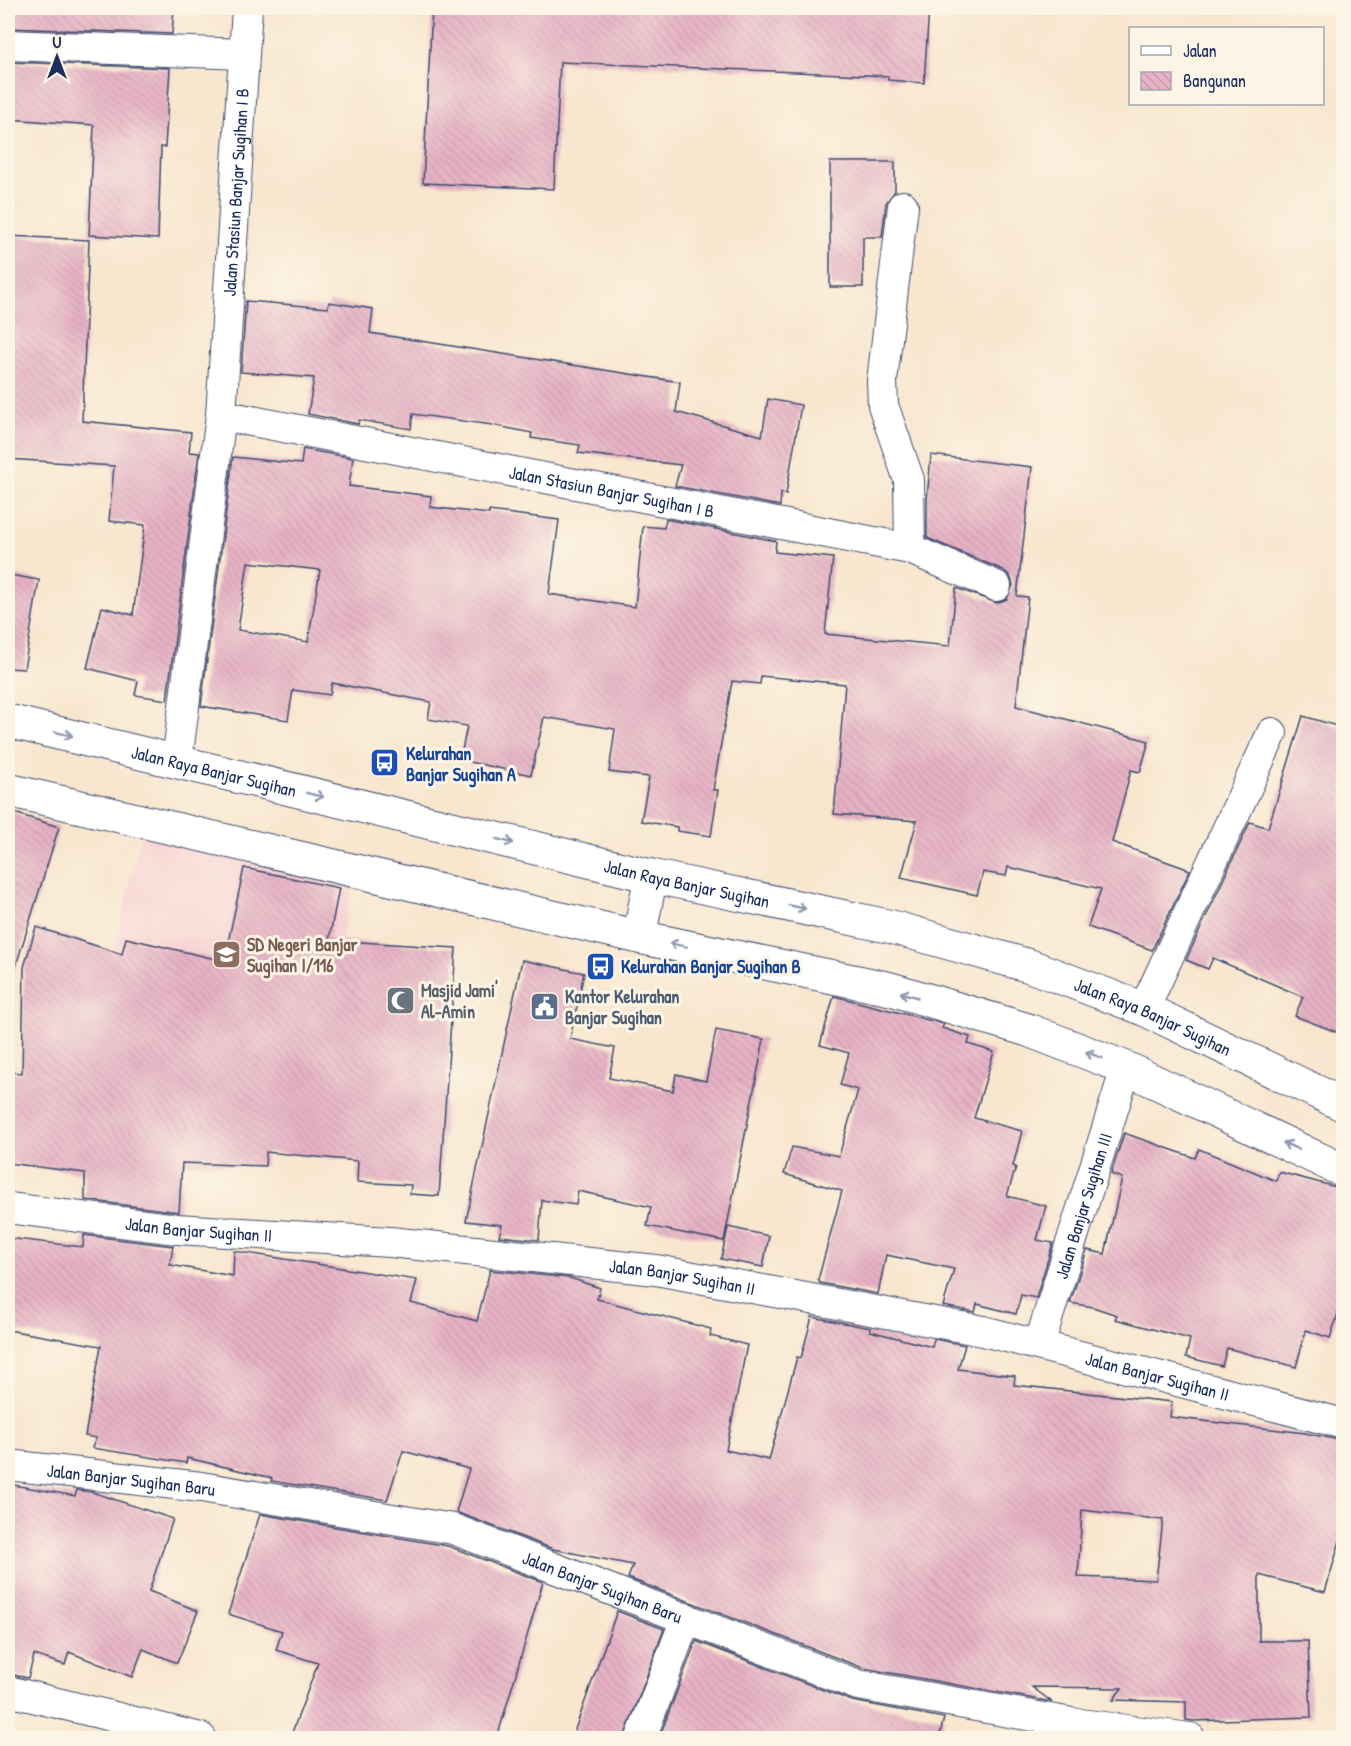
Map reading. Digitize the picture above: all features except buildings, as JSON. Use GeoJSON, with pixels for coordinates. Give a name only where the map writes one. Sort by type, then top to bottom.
{"type":"FeatureCollection","features":[{"type":"Feature","properties":{"kind":"main road","name":"Jalan Raya Banjar Sugihan"},"geometry":{"type":"LineString","coordinates":[[8,721],[651,876],[892,927],[1030,966],[1144,1010],[1344,1105]]}},
{"type":"Feature","properties":{"kind":"main road"},"geometry":{"type":"LineString","coordinates":[[8,790],[639,938],[891,989],[1028,1030],[1125,1068],[1344,1171]]}},
{"type":"Feature","properties":{"kind":"main road"},"geometry":{"type":"LineString","coordinates":[[639,938],[651,876]]}},
{"type":"Feature","properties":{"kind":"street","name":"Jalan Stasiun Banjar Sugihan I B"},"geometry":{"type":"LineString","coordinates":[[177,761],[221,415],[247,8]]}},
{"type":"Feature","properties":{"kind":"street"},"geometry":{"type":"LineString","coordinates":[[8,45],[244,54]]}},
{"type":"Feature","properties":{"kind":"street"},"geometry":{"type":"LineString","coordinates":[[903,206],[882,381],[883,405],[909,480],[910,549]]}},
{"type":"Feature","properties":{"kind":"street","name":"Jalan Stasiun Banjar Sugihan I B"},"geometry":{"type":"LineString","coordinates":[[221,415],[910,549],[996,586]]}},
{"type":"Feature","properties":{"kind":"street"},"geometry":{"type":"LineString","coordinates":[[1144,1010],[1272,733]]}},
{"type":"Feature","properties":{"kind":"street","name":"Jalan Banjar Sugihan III"},"geometry":{"type":"LineString","coordinates":[[1039,1345],[1125,1068]]}},
{"type":"Feature","properties":{"kind":"street","name":"Jalan Banjar Sugihan II"},"geometry":{"type":"LineString","coordinates":[[8,1208],[177,1228],[390,1242],[656,1270],[983,1331],[1344,1424]]}},
{"type":"Feature","properties":{"kind":"street","name":"Jalan Banjar Sugihan Baru"},"geometry":{"type":"LineString","coordinates":[[8,1465],[201,1487],[453,1529],[858,1685],[1072,1723],[1190,1738]]}},
{"type":"Feature","properties":{"kind":"street"},"geometry":{"type":"LineString","coordinates":[[641,1738],[686,1618]]}},
{"type":"Feature","properties":{"kind":"street"},"geometry":{"type":"LineString","coordinates":[[8,1691],[201,1738]]}},
{"type":"Feature","properties":{"kind":"shaded area","name":"SD Negeri Banjar Sugihan I/116"},"geometry":{"type":"Polygon","coordinates":[[[141,835],[354,884],[311,1073],[97,1024],[141,835]]]}},
{"type":"Feature","properties":{"kind":"place","name":"Kelurahan Banjar Sugihan A"},"geometry":{"type":"Point","coordinates":[385,763]}},
{"type":"Feature","properties":{"kind":"place","name":"SD Negeri Banjar Sugihan I/116"},"geometry":{"type":"Point","coordinates":[226,954]}},
{"type":"Feature","properties":{"kind":"place","name":"Kelurahan Banjar Sugihan B"},"geometry":{"type":"Point","coordinates":[600,966]}},
{"type":"Feature","properties":{"kind":"place","name":"Masjid Jami' Al-Amin"},"geometry":{"type":"Point","coordinates":[400,1000]}},
{"type":"Feature","properties":{"kind":"place","name":"Kantor Kelurahan Banjar Sugihan"},"geometry":{"type":"Point","coordinates":[544,1006]}}]}
